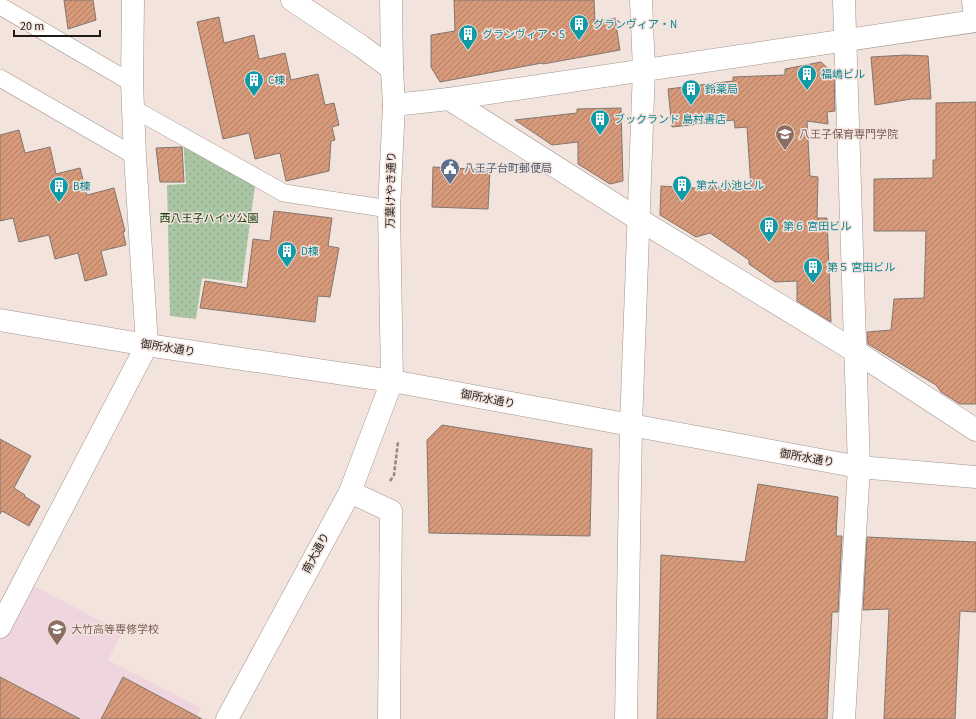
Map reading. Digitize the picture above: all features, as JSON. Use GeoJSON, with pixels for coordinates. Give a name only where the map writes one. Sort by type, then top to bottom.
{"type":"FeatureCollection","features":[{"type":"Feature","properties":{"kind":"street"},"geometry":{"type":"LineString","coordinates":[[0,627],[147,345],[132,83],[133,0]]}},
{"type":"Feature","properties":{"kind":"street"},"geometry":{"type":"LineString","coordinates":[[292,0],[361,46],[392,69]]}},
{"type":"Feature","properties":{"kind":"street","name":"万葉けやき通り"},"geometry":{"type":"LineString","coordinates":[[391,0],[394,105],[390,209],[392,381]]}},
{"type":"Feature","properties":{"kind":"street"},"geometry":{"type":"LineString","coordinates":[[626,719],[631,426],[644,69],[641,0]]}},
{"type":"Feature","properties":{"kind":"street"},"geometry":{"type":"LineString","coordinates":[[844,0],[858,467],[844,719]]}},
{"type":"Feature","properties":{"kind":"street"},"geometry":{"type":"LineString","coordinates":[[394,105],[845,40],[975,14]]}},
{"type":"Feature","properties":{"kind":"street"},"geometry":{"type":"LineString","coordinates":[[449,98],[638,219],[855,351],[976,430]]}},
{"type":"Feature","properties":{"kind":"street","name":"御所水通り"},"geometry":{"type":"LineString","coordinates":[[0,320],[147,345],[392,381],[858,467],[976,477]]}},
{"type":"Feature","properties":{"kind":"street","name":"南大通り"},"geometry":{"type":"LineString","coordinates":[[227,719],[350,492],[392,381]]}},
{"type":"Feature","properties":{"kind":"street"},"geometry":{"type":"LineString","coordinates":[[350,492],[391,511],[389,719]]}},
{"type":"Feature","properties":{"kind":"lane"},"geometry":{"type":"LineString","coordinates":[[0,6],[132,83]]}},
{"type":"Feature","properties":{"kind":"lane"},"geometry":{"type":"LineString","coordinates":[[0,78],[135,156]]}},
{"type":"Feature","properties":{"kind":"lane"},"geometry":{"type":"LineString","coordinates":[[134,109],[284,193],[390,209]]}},
{"type":"Feature","properties":{"kind":"shaded area","name":"大竹高等専修学校"},"geometry":{"type":"Polygon","coordinates":[[[24,581],[122,632],[108,660],[201,708],[195,719],[0,719],[0,627],[24,581]]]}},
{"type":"Feature","properties":{"kind":"green space","name":"西八王子ハイツ公園"},"geometry":{"type":"Polygon","coordinates":[[[183,136],[256,178],[242,283],[202,278],[196,319],[170,316],[167,185],[186,184],[183,136]]]}},
{"type":"Feature","properties":{"kind":"building"},"geometry":{"type":"Polygon","coordinates":[[[64,0],[93,0],[96,20],[68,29],[64,0]]]}},
{"type":"Feature","properties":{"kind":"building"},"geometry":{"type":"Polygon","coordinates":[[[454,0],[594,0],[595,22],[615,18],[620,50],[440,82],[431,67],[431,35],[455,31],[454,0]]]}},
{"type":"Feature","properties":{"kind":"building","name":"C棟"},"geometry":{"type":"Polygon","coordinates":[[[219,17],[224,43],[254,35],[259,59],[285,53],[291,80],[318,74],[325,105],[334,103],[339,125],[332,127],[335,140],[331,141],[329,171],[286,181],[280,153],[255,159],[249,133],[223,139],[197,22],[219,17]]]}},
{"type":"Feature","properties":{"kind":"building"},"geometry":{"type":"Polygon","coordinates":[[[906,55],[928,56],[931,99],[911,99],[875,105],[871,57],[906,55]]]}},
{"type":"Feature","properties":{"kind":"building"},"geometry":{"type":"Polygon","coordinates":[[[821,62],[834,74],[835,111],[827,112],[828,124],[807,121],[810,176],[818,177],[817,218],[827,218],[831,322],[797,301],[797,281],[775,282],[749,264],[749,260],[710,233],[696,237],[660,215],[661,186],[712,189],[712,187],[751,188],[747,127],[735,128],[734,120],[672,127],[668,89],[733,81],[733,77],[785,75],[785,69],[821,62]]]}},
{"type":"Feature","properties":{"kind":"building"},"geometry":{"type":"Polygon","coordinates":[[[976,102],[976,404],[960,404],[941,392],[936,385],[868,344],[867,332],[891,330],[894,299],[924,298],[926,231],[874,231],[874,179],[933,178],[933,160],[936,160],[936,103],[976,102]]]}},
{"type":"Feature","properties":{"kind":"building","name":"ブックランド 島村書店"},"geometry":{"type":"Polygon","coordinates":[[[621,108],[623,181],[610,184],[578,164],[578,142],[552,145],[515,120],[577,113],[577,109],[621,108]]]}},
{"type":"Feature","properties":{"kind":"building","name":"B棟"},"geometry":{"type":"Polygon","coordinates":[[[19,130],[25,153],[50,147],[56,174],[80,168],[87,195],[114,188],[125,231],[123,232],[126,245],[101,251],[107,275],[85,281],[78,253],[55,259],[49,235],[19,242],[13,218],[0,221],[0,135],[19,130]]]}},
{"type":"Feature","properties":{"kind":"building"},"geometry":{"type":"Polygon","coordinates":[[[182,147],[184,182],[160,182],[156,148],[182,147]]]}},
{"type":"Feature","properties":{"kind":"building"},"geometry":{"type":"Polygon","coordinates":[[[433,167],[490,170],[488,209],[432,207],[433,167]]]}},
{"type":"Feature","properties":{"kind":"building","name":"D棟"},"geometry":{"type":"Polygon","coordinates":[[[274,211],[332,218],[328,246],[339,248],[330,297],[318,296],[315,322],[200,308],[205,281],[247,288],[253,239],[270,241],[274,211]]]}},
{"type":"Feature","properties":{"kind":"building"},"geometry":{"type":"Polygon","coordinates":[[[442,425],[592,449],[590,536],[429,533],[427,440],[442,425]]]}},
{"type":"Feature","properties":{"kind":"building"},"geometry":{"type":"Polygon","coordinates":[[[0,439],[31,456],[14,488],[40,506],[29,526],[2,511],[0,514],[0,439]]]}},
{"type":"Feature","properties":{"kind":"building"},"geometry":{"type":"Polygon","coordinates":[[[758,484],[838,497],[836,536],[842,536],[838,612],[832,612],[827,719],[657,719],[661,555],[745,562],[758,484]]]}},
{"type":"Feature","properties":{"kind":"building"},"geometry":{"type":"Polygon","coordinates":[[[867,537],[976,542],[976,612],[960,611],[955,719],[884,719],[889,609],[863,610],[867,537]]]}},
{"type":"Feature","properties":{"kind":"building"},"geometry":{"type":"Polygon","coordinates":[[[0,677],[80,719],[0,719],[0,677]]]}},
{"type":"Feature","properties":{"kind":"building"},"geometry":{"type":"Polygon","coordinates":[[[123,677],[202,719],[101,719],[123,677]]]}},
{"type":"Feature","properties":{"kind":"place","name":"グランヴィア・N"},"geometry":{"type":"Point","coordinates":[579,41]}},
{"type":"Feature","properties":{"kind":"place","name":"グランヴィア・S"},"geometry":{"type":"Point","coordinates":[468,51]}},
{"type":"Feature","properties":{"kind":"place","name":"福嶋ビル"},"geometry":{"type":"Point","coordinates":[807,91]}},
{"type":"Feature","properties":{"kind":"place","name":"C棟"},"geometry":{"type":"Point","coordinates":[254,97]}},
{"type":"Feature","properties":{"kind":"place","name":"鈴薬局"},"geometry":{"type":"Point","coordinates":[691,106]}},
{"type":"Feature","properties":{"kind":"place","name":"ブックランド 島村書店"},"geometry":{"type":"Point","coordinates":[600,136]}},
{"type":"Feature","properties":{"kind":"place","name":"八王子保育専門学院"},"geometry":{"type":"Point","coordinates":[785,151]}},
{"type":"Feature","properties":{"kind":"place","name":"八王子台町郵便局"},"geometry":{"type":"Point","coordinates":[450,185]}},
{"type":"Feature","properties":{"kind":"place","name":"第六 小池ビル"},"geometry":{"type":"Point","coordinates":[682,202]}},
{"type":"Feature","properties":{"kind":"place","name":"B棟"},"geometry":{"type":"Point","coordinates":[59,203]}},
{"type":"Feature","properties":{"kind":"place","name":"第６ 宮田ビル"},"geometry":{"type":"Point","coordinates":[769,243]}},
{"type":"Feature","properties":{"kind":"place","name":"D棟"},"geometry":{"type":"Point","coordinates":[287,268]}},
{"type":"Feature","properties":{"kind":"place","name":"第５ 宮田ビル"},"geometry":{"type":"Point","coordinates":[813,284]}},
{"type":"Feature","properties":{"kind":"place","name":"大竹高等専修学校"},"geometry":{"type":"Point","coordinates":[57,646]}}]}
